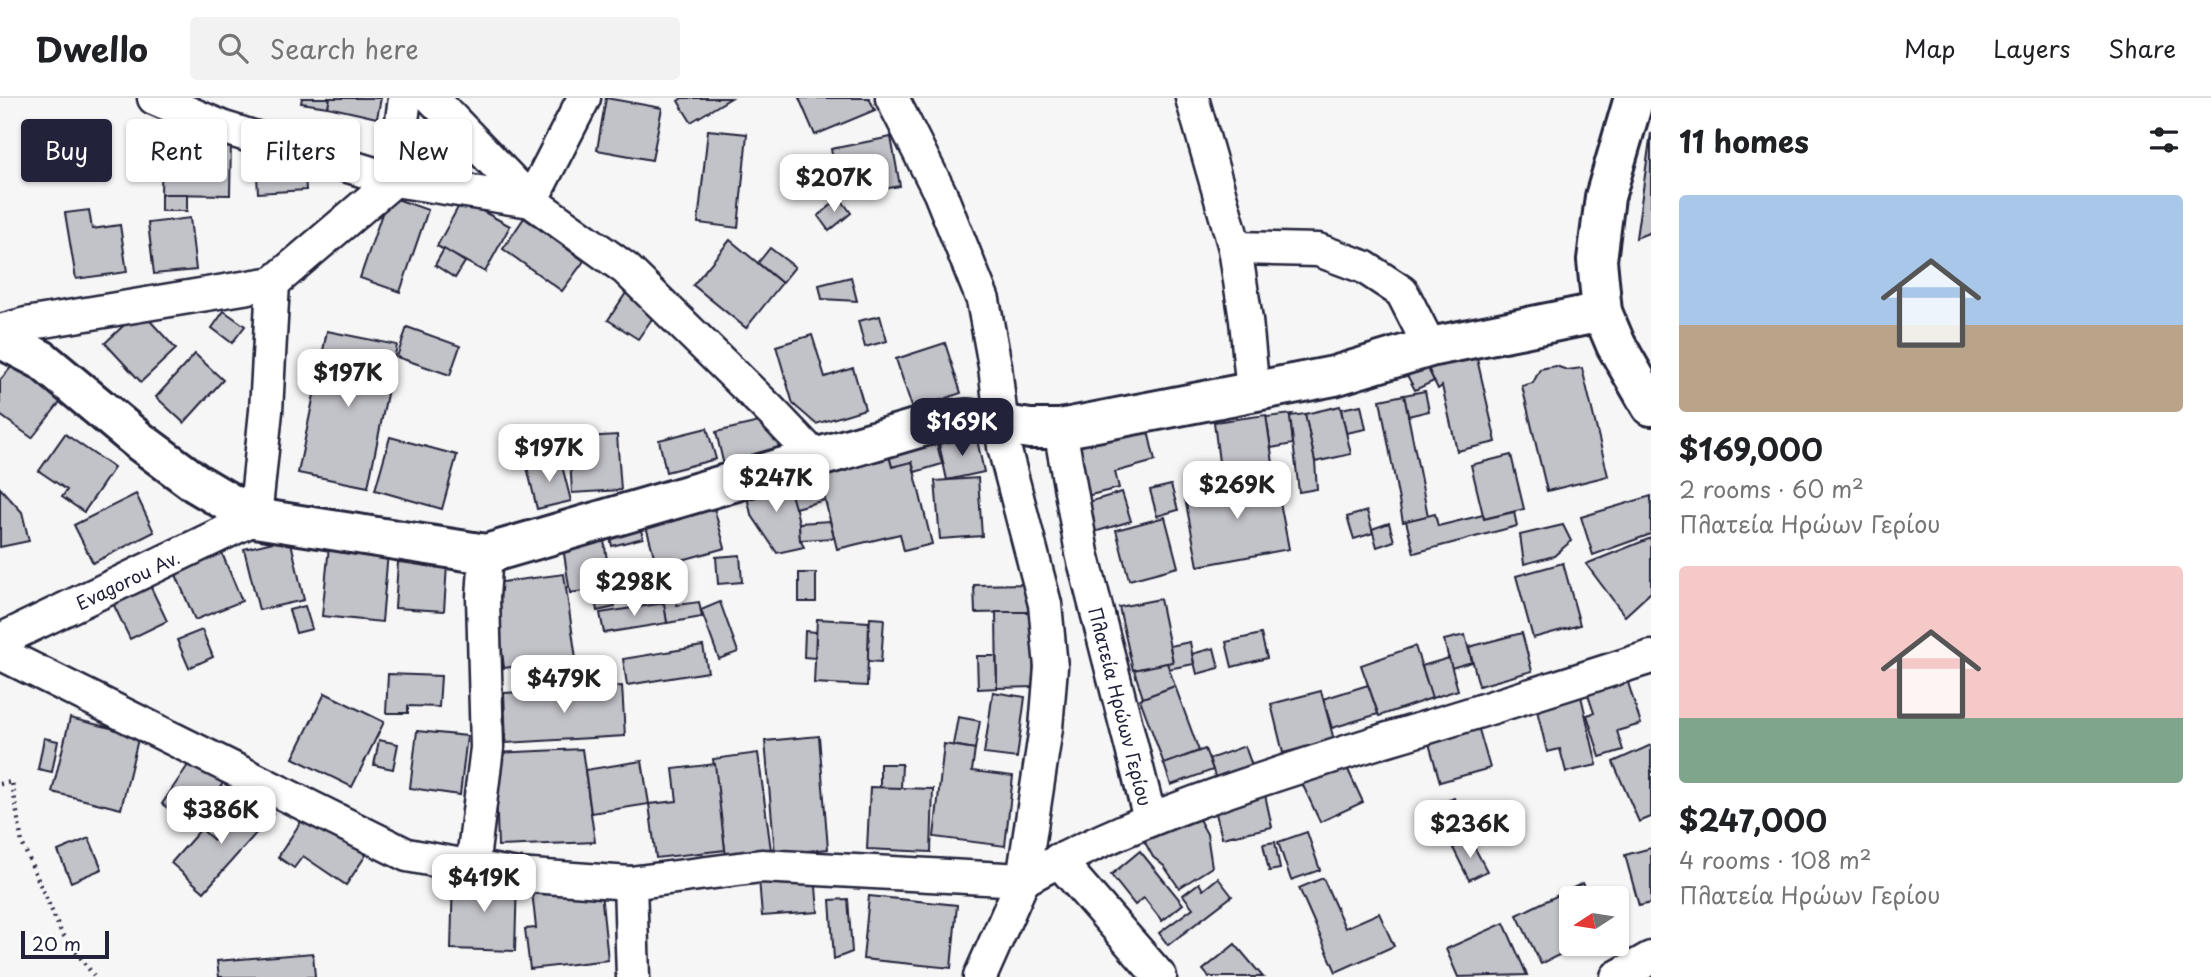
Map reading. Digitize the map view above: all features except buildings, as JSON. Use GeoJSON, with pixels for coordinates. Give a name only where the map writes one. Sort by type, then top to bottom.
{"type":"FeatureCollection","features":[{"type":"Feature","properties":{"kind":"main road"},"geometry":{"type":"LineString","coordinates":[[1634,98],[1605,197],[1597,260],[1601,312],[1616,345],[1651,406]]}},
{"type":"Feature","properties":{"kind":"main road"},"geometry":{"type":"LineString","coordinates":[[0,338],[42,359],[138,440],[196,484],[255,518],[485,554],[814,456],[939,422],[968,419],[1030,429],[1060,429],[1334,376],[1430,347],[1601,312]]}},
{"type":"Feature","properties":{"kind":"street"},"geometry":{"type":"LineString","coordinates":[[153,98],[224,128],[374,174]]}},
{"type":"Feature","properties":{"kind":"street"},"geometry":{"type":"LineString","coordinates":[[402,119],[405,98]]}},
{"type":"Feature","properties":{"kind":"street"},"geometry":{"type":"LineString","coordinates":[[432,98],[531,201],[626,270],[814,456]]}},
{"type":"Feature","properties":{"kind":"street"},"geometry":{"type":"LineString","coordinates":[[531,201],[584,98]]}},
{"type":"Feature","properties":{"kind":"street"},"geometry":{"type":"LineString","coordinates":[[892,98],[940,193],[983,300],[995,366],[1004,447],[1045,604],[1051,667],[1046,728],[1023,880],[980,977]]}},
{"type":"Feature","properties":{"kind":"street"},"geometry":{"type":"LineString","coordinates":[[1192,98],[1235,248],[1253,393]]}},
{"type":"Feature","properties":{"kind":"street"},"geometry":{"type":"LineString","coordinates":[[0,331],[26,324],[272,282],[392,182]]}},
{"type":"Feature","properties":{"kind":"street"},"geometry":{"type":"LineString","coordinates":[[407,182],[531,201]]}},
{"type":"Feature","properties":{"kind":"street"},"geometry":{"type":"LineString","coordinates":[[1235,248],[1318,250],[1364,267],[1402,292],[1430,347]]}},
{"type":"Feature","properties":{"kind":"street"},"geometry":{"type":"LineString","coordinates":[[255,518],[266,411],[272,282]]}},
{"type":"Feature","properties":{"kind":"street","name":"Πλατεία Ηρώων Γερίου"},"geometry":{"type":"LineString","coordinates":[[1023,880],[1147,808],[1082,554],[1060,429]]}},
{"type":"Feature","properties":{"kind":"street","name":"Evagorou Av."},"geometry":{"type":"LineString","coordinates":[[0,642],[255,518]]}},
{"type":"Feature","properties":{"kind":"street"},"geometry":{"type":"LineString","coordinates":[[472,868],[487,748],[483,597],[485,554]]}},
{"type":"Feature","properties":{"kind":"street"},"geometry":{"type":"LineString","coordinates":[[0,653],[408,855],[517,875],[630,883],[761,866],[1023,880]]}},
{"type":"Feature","properties":{"kind":"street"},"geometry":{"type":"LineString","coordinates":[[1147,808],[1262,778],[1651,657]]}},
{"type":"Feature","properties":{"kind":"street"},"geometry":{"type":"LineString","coordinates":[[1058,860],[1160,977]]}},
{"type":"Feature","properties":{"kind":"street"},"geometry":{"type":"LineString","coordinates":[[630,883],[634,977]]}},
{"type":"Feature","properties":{"kind":"street"},"geometry":{"type":"LineString","coordinates":[[1617,977],[1651,958]]}},
{"type":"Feature","properties":{"kind":"path"},"geometry":{"type":"LineString","coordinates":[[0,784],[12,782],[22,844],[61,932],[95,977]]}}]}
